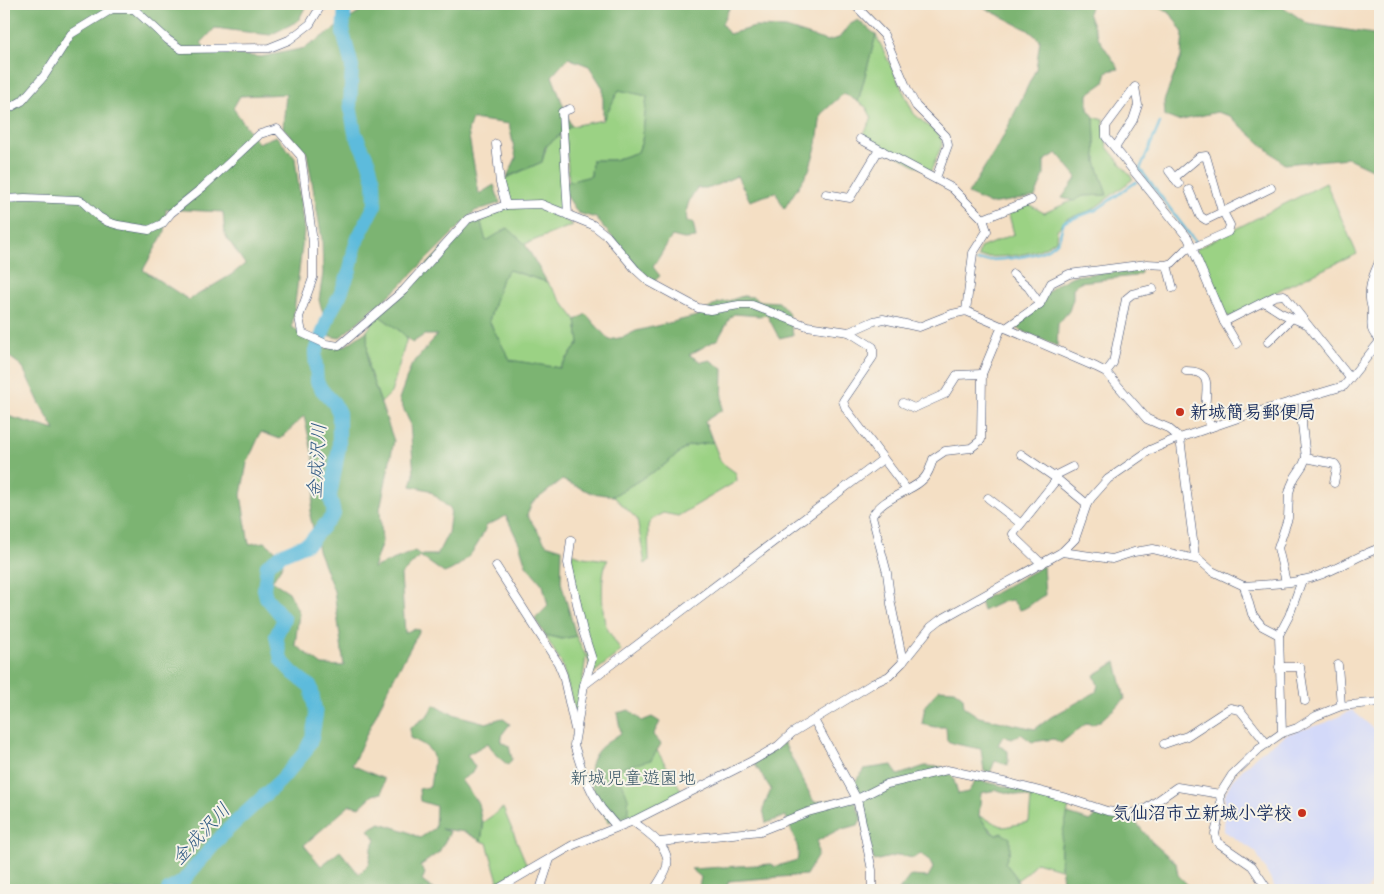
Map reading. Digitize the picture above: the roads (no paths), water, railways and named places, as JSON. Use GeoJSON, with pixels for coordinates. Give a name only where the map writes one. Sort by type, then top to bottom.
{"type":"FeatureCollection","features":[{"type":"Feature","properties":{"kind":"street"},"geometry":{"type":"LineString","coordinates":[[4,111],[22,101],[44,76],[71,34],[112,9],[134,9],[168,40],[181,49],[270,48],[289,40],[310,24],[322,4]]}},
{"type":"Feature","properties":{"kind":"street"},"geometry":{"type":"LineString","coordinates":[[854,4],[884,36],[916,106],[946,136],[948,145],[936,178]]}},
{"type":"Feature","properties":{"kind":"street"},"geometry":{"type":"LineString","coordinates":[[1115,148],[1133,120],[1138,105],[1134,87],[1106,126],[1106,137],[1188,238],[1224,322],[1236,344]]}},
{"type":"Feature","properties":{"kind":"street"},"geometry":{"type":"LineString","coordinates":[[568,215],[562,112],[570,109]]}},
{"type":"Feature","properties":{"kind":"street"},"geometry":{"type":"LineString","coordinates":[[4,199],[79,200],[108,222],[149,230],[162,224],[171,213],[260,134],[277,129],[301,156],[313,242],[312,278],[300,317],[302,333],[326,344],[339,346],[404,290],[468,219],[506,205],[541,204],[593,225],[607,236],[648,281],[698,308],[710,310],[739,305],[752,305],[807,326],[849,332],[873,347],[873,357],[843,401],[846,409],[906,490]]}},
{"type":"Feature","properties":{"kind":"street"},"geometry":{"type":"LineString","coordinates":[[860,139],[952,188],[983,219],[987,231],[973,254],[966,311]]}},
{"type":"Feature","properties":{"kind":"street"},"geometry":{"type":"LineString","coordinates":[[496,144],[500,183],[506,205]]}},
{"type":"Feature","properties":{"kind":"street"},"geometry":{"type":"LineString","coordinates":[[826,194],[850,198],[877,153],[883,151]]}},
{"type":"Feature","properties":{"kind":"street"},"geometry":{"type":"LineString","coordinates":[[904,662],[891,604],[887,572],[872,516],[885,502],[922,482],[930,470],[933,459],[945,451],[970,448],[982,440],[982,374],[1004,327],[1040,304],[1052,283],[1069,274],[1147,264],[1167,265],[1172,263],[1185,250],[1199,246],[1228,232],[1230,225],[1221,208],[1206,156],[1199,157],[1174,178]]}},
{"type":"Feature","properties":{"kind":"street"},"geometry":{"type":"LineString","coordinates":[[1189,190],[1202,219],[1206,220],[1271,188]]}},
{"type":"Feature","properties":{"kind":"street"},"geometry":{"type":"LineString","coordinates":[[983,219],[1031,200]]}},
{"type":"Feature","properties":{"kind":"street"},"geometry":{"type":"LineString","coordinates":[[496,890],[573,845],[634,821],[752,761],[778,746],[792,733],[872,684],[889,676],[904,662],[930,627],[1062,552],[1075,539],[1087,504],[1108,479],[1150,450],[1210,428],[1344,386],[1380,340],[1374,335],[1371,326],[1372,309],[1369,298],[1370,288],[1380,260]]}},
{"type":"Feature","properties":{"kind":"street"},"geometry":{"type":"LineString","coordinates":[[1167,265],[1173,288]]}},
{"type":"Feature","properties":{"kind":"street"},"geometry":{"type":"LineString","coordinates":[[1013,274],[1028,287],[1040,304]]}},
{"type":"Feature","properties":{"kind":"street"},"geometry":{"type":"LineString","coordinates":[[1106,372],[1113,362],[1126,299],[1132,294],[1153,289]]}},
{"type":"Feature","properties":{"kind":"street"},"geometry":{"type":"LineString","coordinates":[[1224,322],[1275,296],[1284,296],[1350,378]]}},
{"type":"Feature","properties":{"kind":"street"},"geometry":{"type":"LineString","coordinates":[[1264,302],[1307,324]]}},
{"type":"Feature","properties":{"kind":"street"},"geometry":{"type":"LineString","coordinates":[[849,332],[874,320],[884,318],[919,327],[952,314],[966,311],[1106,372],[1147,419],[1168,428],[1180,438],[1194,556],[1212,571],[1244,586],[1302,580],[1318,576],[1380,548]]}},
{"type":"Feature","properties":{"kind":"street"},"geometry":{"type":"LineString","coordinates":[[1268,342],[1292,318]]}},
{"type":"Feature","properties":{"kind":"street"},"geometry":{"type":"LineString","coordinates":[[1186,371],[1197,371],[1201,374],[1207,385],[1206,412],[1210,428]]}},
{"type":"Feature","properties":{"kind":"street"},"geometry":{"type":"LineString","coordinates":[[903,403],[914,408],[945,394],[958,375],[982,374]]}},
{"type":"Feature","properties":{"kind":"street"},"geometry":{"type":"LineString","coordinates":[[1286,582],[1278,548],[1288,518],[1291,486],[1294,477],[1306,458],[1302,424],[1303,398]]}},
{"type":"Feature","properties":{"kind":"street"},"geometry":{"type":"LineString","coordinates":[[1021,454],[1056,478],[1087,504]]}},
{"type":"Feature","properties":{"kind":"street"},"geometry":{"type":"LineString","coordinates":[[1306,458],[1335,464],[1337,467],[1334,483]]}},
{"type":"Feature","properties":{"kind":"street"},"geometry":{"type":"LineString","coordinates":[[584,685],[883,460]]}},
{"type":"Feature","properties":{"kind":"street"},"geometry":{"type":"LineString","coordinates":[[1042,564],[1013,534],[1056,478],[1072,467]]}},
{"type":"Feature","properties":{"kind":"street"},"geometry":{"type":"LineString","coordinates":[[988,498],[1020,523]]}},
{"type":"Feature","properties":{"kind":"street"},"geometry":{"type":"LineString","coordinates":[[571,540],[568,563],[583,631],[592,659],[584,685],[574,745],[583,773],[601,808],[617,827]]}},
{"type":"Feature","properties":{"kind":"street"},"geometry":{"type":"LineString","coordinates":[[1062,552],[1112,559],[1152,549],[1199,560]]}},
{"type":"Feature","properties":{"kind":"street"},"geometry":{"type":"LineString","coordinates":[[496,566],[558,663],[563,675],[576,733]]}},
{"type":"Feature","properties":{"kind":"street"},"geometry":{"type":"LineString","coordinates":[[1282,733],[1279,635],[1289,616],[1302,580]]}},
{"type":"Feature","properties":{"kind":"street"},"geometry":{"type":"LineString","coordinates":[[1244,586],[1252,614],[1262,626],[1279,635]]}},
{"type":"Feature","properties":{"kind":"street"},"geometry":{"type":"LineString","coordinates":[[1338,665],[1341,706]]}},
{"type":"Feature","properties":{"kind":"street"},"geometry":{"type":"LineString","coordinates":[[1280,667],[1300,667],[1305,701]]}},
{"type":"Feature","properties":{"kind":"street"},"geometry":{"type":"LineString","coordinates":[[1268,890],[1252,866],[1217,842],[1215,834],[1221,806],[1220,794],[1232,775],[1259,749],[1282,733],[1297,728],[1316,716],[1341,706],[1380,702]]}},
{"type":"Feature","properties":{"kind":"street"},"geometry":{"type":"LineString","coordinates":[[1164,744],[1187,736],[1230,708],[1240,710],[1267,744]]}},
{"type":"Feature","properties":{"kind":"street"},"geometry":{"type":"LineString","coordinates":[[814,720],[857,799],[872,870],[872,890]]}},
{"type":"Feature","properties":{"kind":"street"},"geometry":{"type":"LineString","coordinates":[[634,821],[655,840],[660,842],[760,831],[808,812],[857,799],[887,784],[947,770],[1067,798],[1108,811],[1130,814],[1148,808],[1177,787],[1220,794]]}},
{"type":"Feature","properties":{"kind":"street"},"geometry":{"type":"LineString","coordinates":[[654,890],[667,867],[668,855],[660,842]]}},
{"type":"Feature","properties":{"kind":"street"},"geometry":{"type":"LineString","coordinates":[[540,890],[550,859]]}},
{"type":"Feature","properties":{"kind":"waterway","name":"金成沢川"},"geometry":{"type":"LineString","coordinates":[[168,890],[182,882],[224,833],[281,780],[305,752],[312,738],[316,715],[311,687],[293,673],[281,660],[276,636],[284,619],[266,597],[264,589],[267,565],[283,554],[309,543],[334,514],[330,496],[339,448],[339,413],[334,403],[317,382],[315,354],[330,313],[350,270],[358,238],[375,205],[374,181],[369,163],[355,133],[350,106],[352,66],[343,33],[345,4]]}},
{"type":"Feature","properties":{"kind":"waterway"},"geometry":{"type":"LineString","coordinates":[[1160,123],[1140,169],[1196,243]]}},
{"type":"Feature","properties":{"kind":"waterway"},"geometry":{"type":"LineString","coordinates":[[977,261],[1019,257],[1041,252],[1058,241],[1064,222],[1096,210],[1136,182]]}},
{"type":"Feature","properties":{"kind":"place","name":"新城簡易郵便局"},"geometry":{"type":"Point","coordinates":[1180,412]}},
{"type":"Feature","properties":{"kind":"place","name":"気仙沼市立新城小学校"},"geometry":{"type":"Point","coordinates":[1302,813]}},
{"type":"Feature","properties":{"kind":"park label","name":"新城児童遊園地"},"geometry":{"type":"Point","coordinates":[633,778]}}]}
